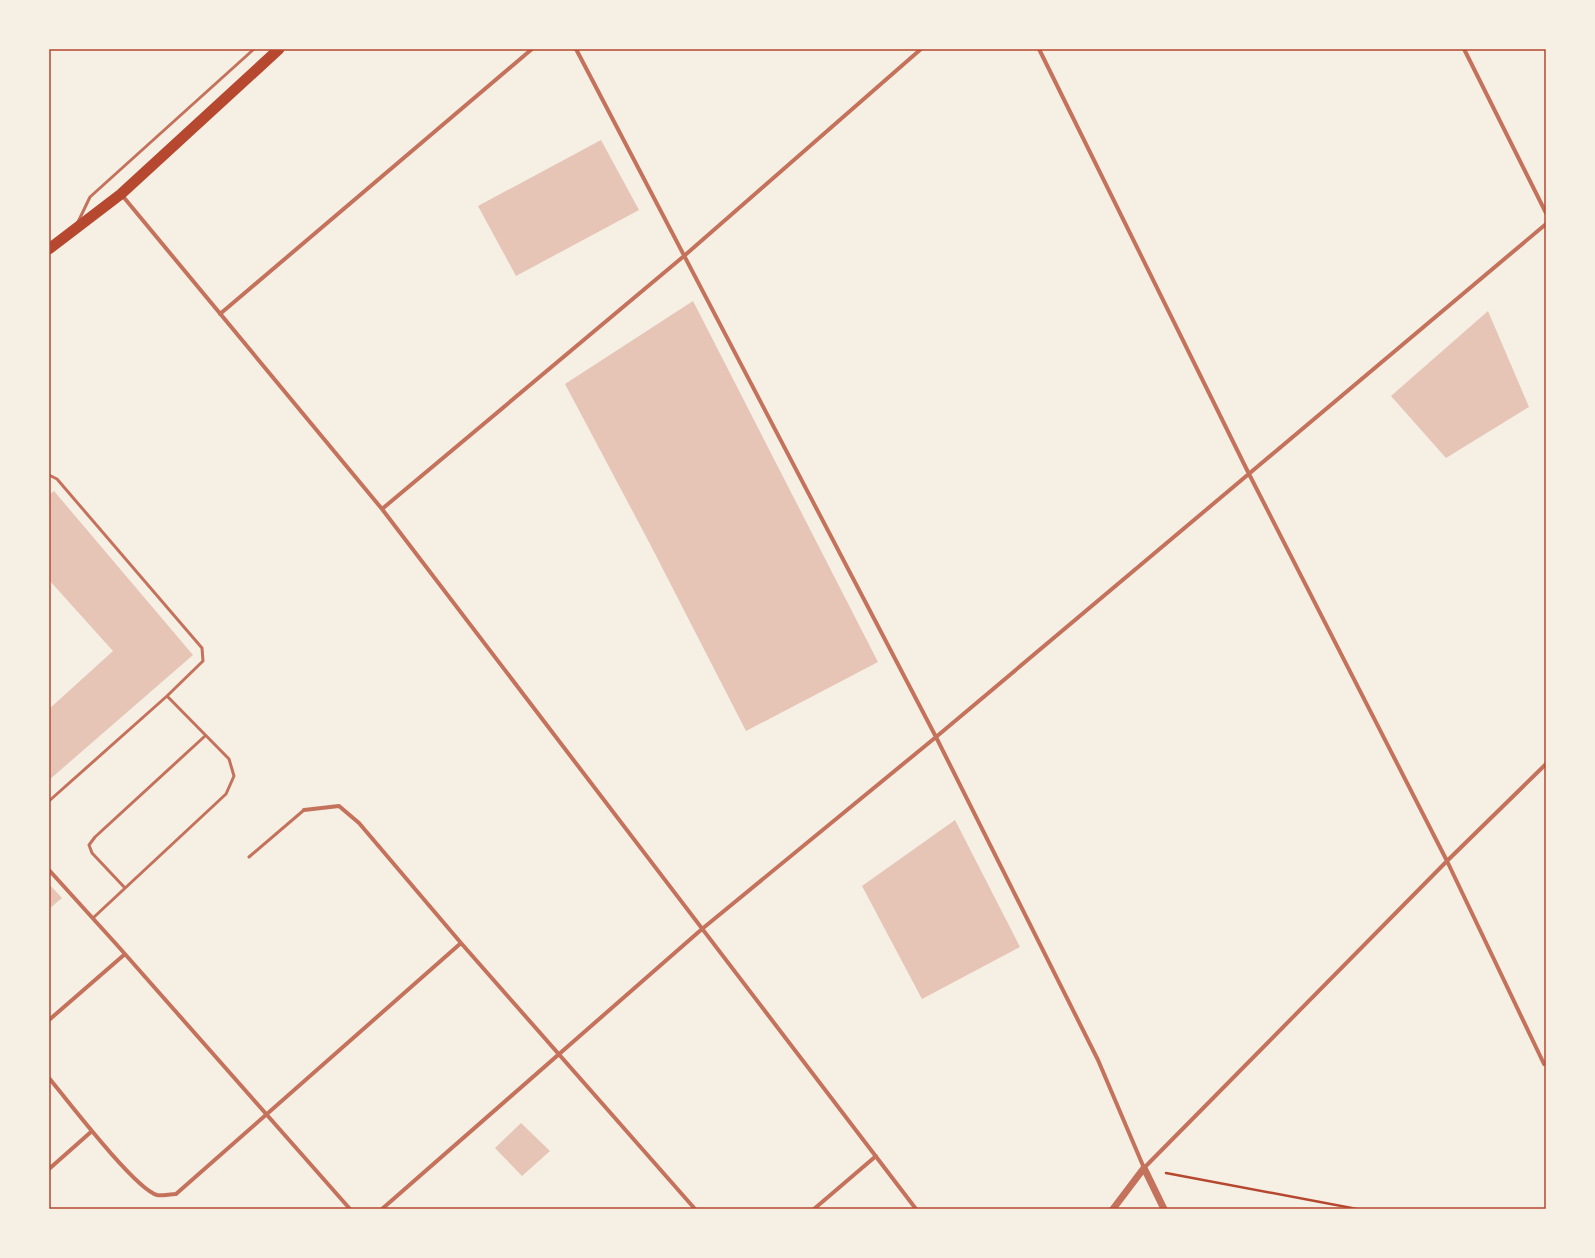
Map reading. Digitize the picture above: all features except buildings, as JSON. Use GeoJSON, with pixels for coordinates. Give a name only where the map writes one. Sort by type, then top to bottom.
{"type":"FeatureCollection","features":[{"type":"Feature","properties":{"kind":"highway"},"geometry":{"type":"LineString","coordinates":[[49,249],[121,194],[279,49]]}},
{"type":"Feature","properties":{"kind":"street"},"geometry":{"type":"LineString","coordinates":[[220,314],[532,49]]}},
{"type":"Feature","properties":{"kind":"street"},"geometry":{"type":"LineString","coordinates":[[576,49],[936,737],[1098,1060],[1144,1168],[1164,1209]]}},
{"type":"Feature","properties":{"kind":"street"},"geometry":{"type":"LineString","coordinates":[[382,509],[684,256],[921,49]]}},
{"type":"Feature","properties":{"kind":"street"},"geometry":{"type":"LineString","coordinates":[[1039,49],[1249,474],[1446,860],[1544,1064]]}},
{"type":"Feature","properties":{"kind":"street"},"geometry":{"type":"LineString","coordinates":[[1464,49],[1546,213]]}},
{"type":"Feature","properties":{"kind":"street"},"geometry":{"type":"LineString","coordinates":[[121,194],[382,509],[916,1209]]}},
{"type":"Feature","properties":{"kind":"street"},"geometry":{"type":"LineString","coordinates":[[382,1209],[702,929],[936,737],[1546,224]]}},
{"type":"Feature","properties":{"kind":"street"},"geometry":{"type":"LineString","coordinates":[[1113,1209],[1144,1168],[1446,860],[1546,764]]}},
{"type":"Feature","properties":{"kind":"street"},"geometry":{"type":"LineString","coordinates":[[304,810],[339,806],[354,819],[695,1209]]}},
{"type":"Feature","properties":{"kind":"street"},"geometry":{"type":"LineString","coordinates":[[49,870],[350,1209]]}},
{"type":"Feature","properties":{"kind":"street"},"geometry":{"type":"LineString","coordinates":[[49,1078],[92,1131],[141,1186],[157,1195],[176,1194],[461,943]]}},
{"type":"Feature","properties":{"kind":"street"},"geometry":{"type":"LineString","coordinates":[[49,1020],[125,954]]}},
{"type":"Feature","properties":{"kind":"street"},"geometry":{"type":"LineString","coordinates":[[49,1170],[92,1131]]}},
{"type":"Feature","properties":{"kind":"street"},"geometry":{"type":"LineString","coordinates":[[814,1209],[876,1156]]}},
{"type":"Feature","properties":{"kind":"lane"},"geometry":{"type":"LineString","coordinates":[[73,231],[90,197],[254,49]]}},
{"type":"Feature","properties":{"kind":"lane"},"geometry":{"type":"LineString","coordinates":[[49,475],[57,479],[202,648],[203,661],[167,696],[49,801]]}},
{"type":"Feature","properties":{"kind":"lane"},"geometry":{"type":"LineString","coordinates":[[93,918],[226,794],[234,776],[229,760],[167,696]]}},
{"type":"Feature","properties":{"kind":"lane"},"geometry":{"type":"LineString","coordinates":[[125,888],[92,853],[90,845],[96,837],[205,736]]}},
{"type":"Feature","properties":{"kind":"lane"},"geometry":{"type":"LineString","coordinates":[[249,857],[304,810]]}},
{"type":"Feature","properties":{"kind":"path"},"geometry":{"type":"LineString","coordinates":[[1144,1168],[1356,1209]]}}]}
